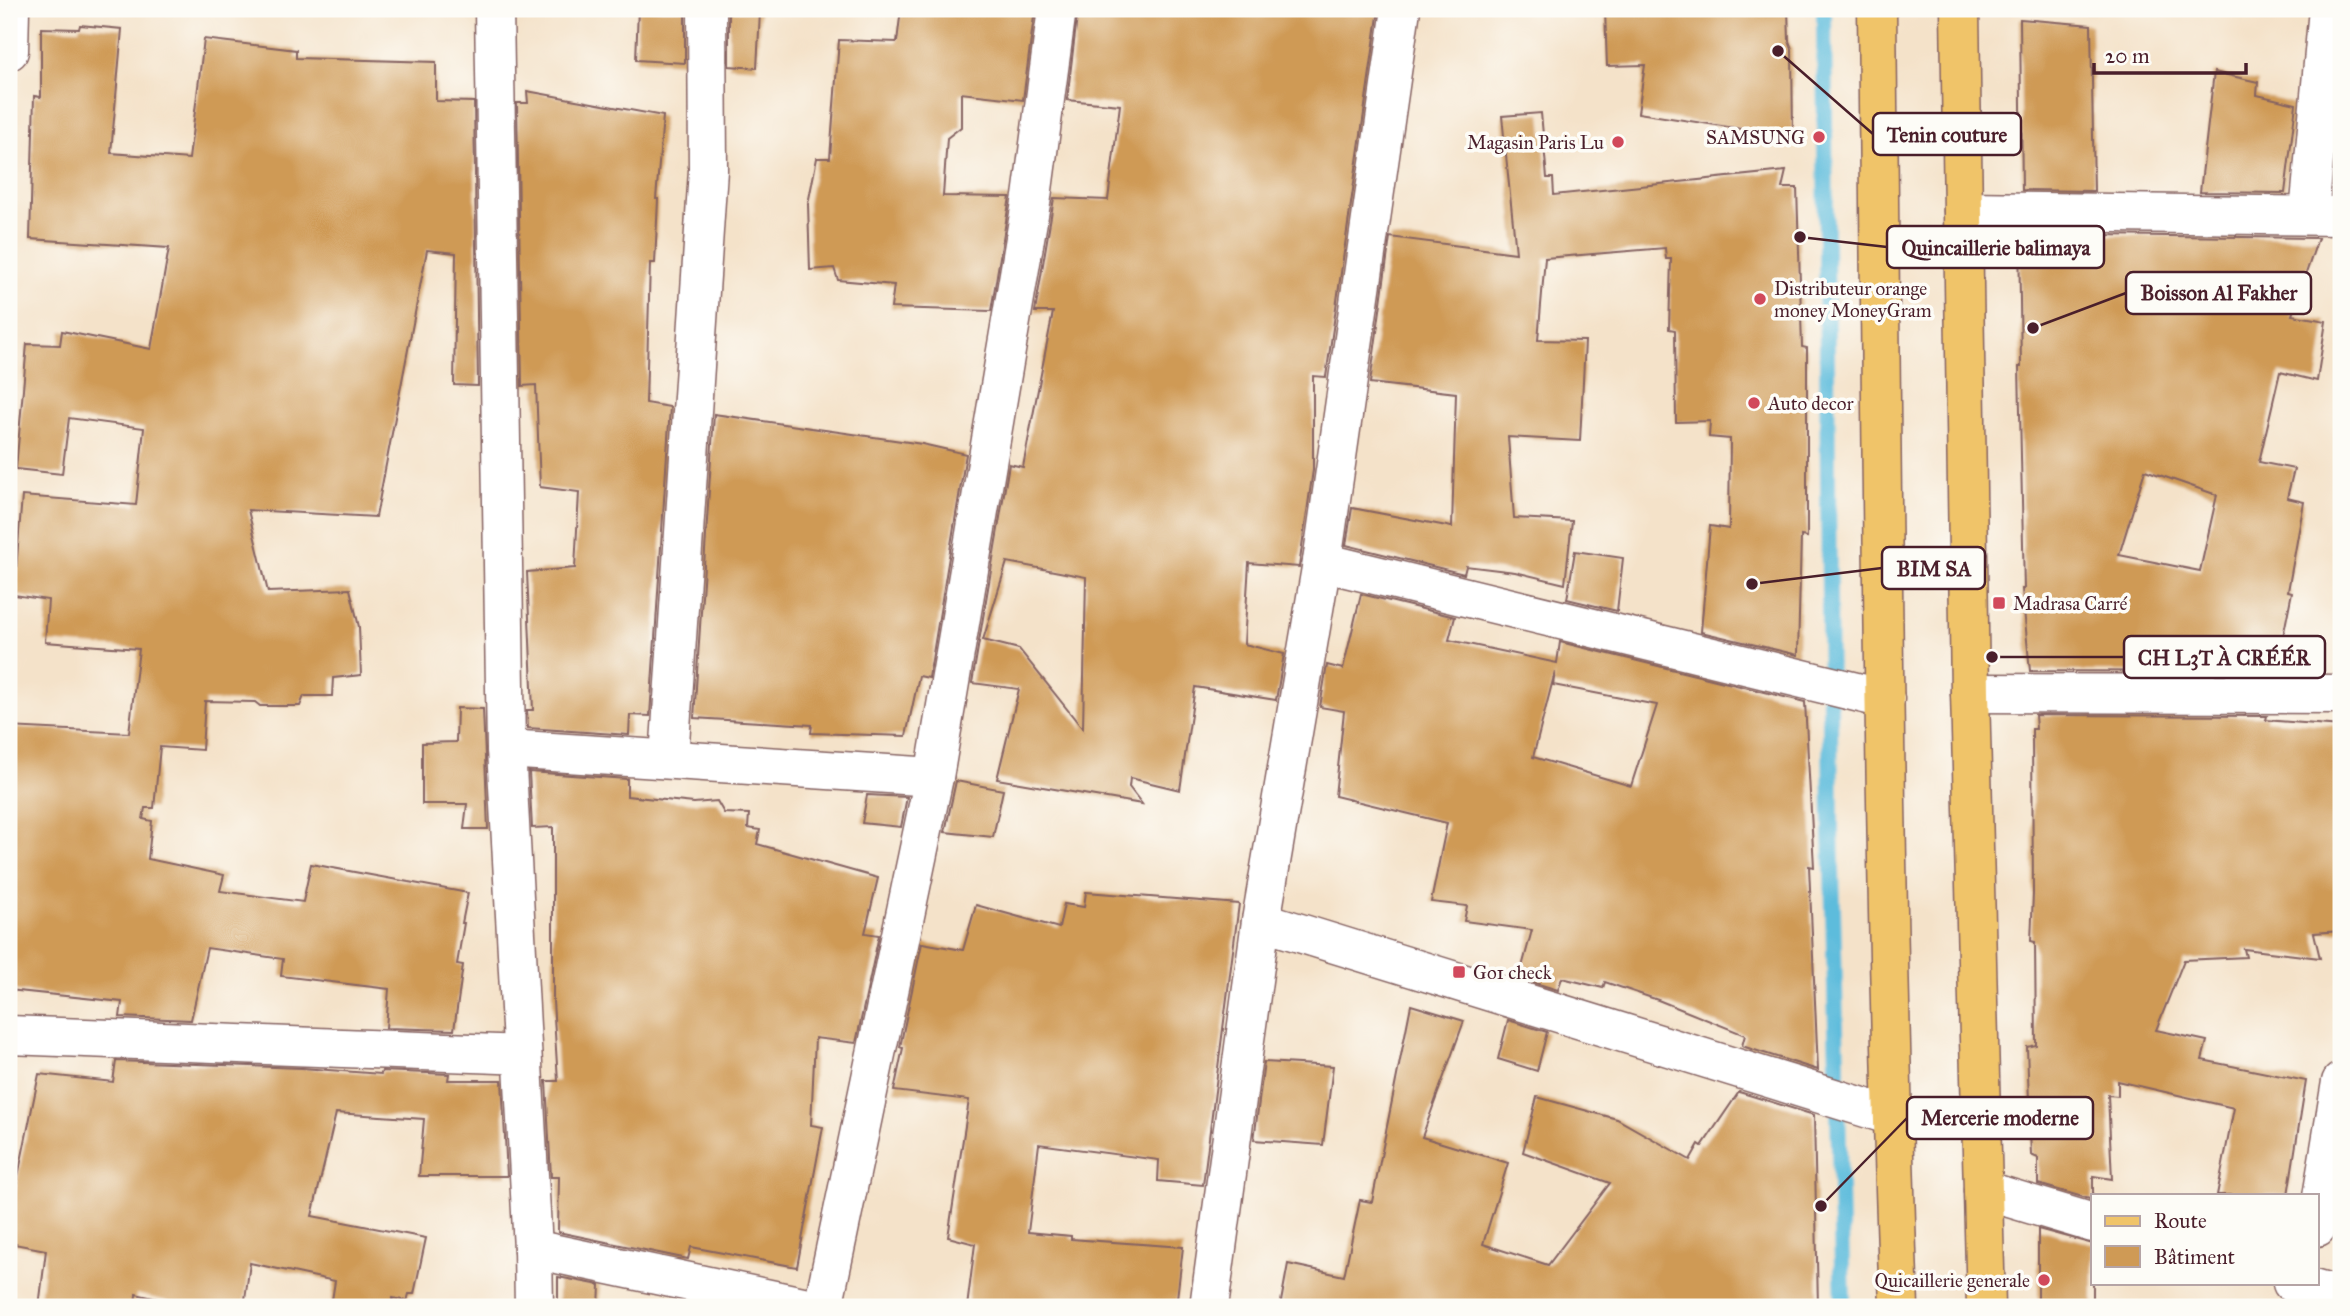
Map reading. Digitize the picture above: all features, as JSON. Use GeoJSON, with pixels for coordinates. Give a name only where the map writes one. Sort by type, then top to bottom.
{"type":"FeatureCollection","features":[{"type":"Feature","properties":{"kind":"main road"},"geometry":{"type":"LineString","coordinates":[[1877,9],[1892,1116],[1899,1307]]}},
{"type":"Feature","properties":{"kind":"main road"},"geometry":{"type":"LineString","coordinates":[[1960,9],[1970,693],[1986,1307]]}},
{"type":"Feature","properties":{"kind":"street"},"geometry":{"type":"LineString","coordinates":[[9,51],[10,9]]}},
{"type":"Feature","properties":{"kind":"street"},"geometry":{"type":"LineString","coordinates":[[494,9],[506,748],[534,1307]]}},
{"type":"Feature","properties":{"kind":"street"},"geometry":{"type":"LineString","coordinates":[[669,759],[708,170],[707,9]]}},
{"type":"Feature","properties":{"kind":"street"},"geometry":{"type":"LineString","coordinates":[[823,1307],[934,777],[1032,197],[1057,9]]}},
{"type":"Feature","properties":{"kind":"street"},"geometry":{"type":"LineString","coordinates":[[1209,1307],[1261,921],[1322,562],[1401,9]]}},
{"type":"Feature","properties":{"kind":"street"},"geometry":{"type":"LineString","coordinates":[[1964,211],[2325,215],[2328,9]]}},
{"type":"Feature","properties":{"kind":"street"},"geometry":{"type":"LineString","coordinates":[[1322,562],[1885,699]]}},
{"type":"Feature","properties":{"kind":"street"},"geometry":{"type":"LineString","coordinates":[[1970,693],[2341,694]]}},
{"type":"Feature","properties":{"kind":"street"},"geometry":{"type":"LineString","coordinates":[[506,748],[934,777]]}},
{"type":"Feature","properties":{"kind":"street"},"geometry":{"type":"LineString","coordinates":[[1261,921],[1892,1116]]}},
{"type":"Feature","properties":{"kind":"street"},"geometry":{"type":"LineString","coordinates":[[9,1034],[522,1055]]}},
{"type":"Feature","properties":{"kind":"street"},"geometry":{"type":"LineString","coordinates":[[2318,1221],[2341,1082]]}},
{"type":"Feature","properties":{"kind":"street"},"geometry":{"type":"LineString","coordinates":[[1983,1191],[2091,1222]]}},
{"type":"Feature","properties":{"kind":"street"},"geometry":{"type":"LineString","coordinates":[[533,1249],[808,1307]]}},
{"type":"Feature","properties":{"kind":"building"},"geometry":{"type":"Polygon","coordinates":[[[638,9],[685,9],[685,63],[636,60],[638,9]]]}},
{"type":"Feature","properties":{"kind":"building"},"geometry":{"type":"Polygon","coordinates":[[[901,9],[1035,9],[1023,100],[961,93],[961,127],[947,138],[943,196],[1010,197],[991,311],[891,308],[894,285],[838,280],[834,268],[810,270],[808,204],[817,158],[830,158],[839,40],[897,42],[901,9]]]}},
{"type":"Feature","properties":{"kind":"building"},"geometry":{"type":"Polygon","coordinates":[[[1078,9],[1379,9],[1326,377],[1313,376],[1313,470],[1299,567],[1249,563],[1244,644],[1284,654],[1276,700],[1195,687],[1180,790],[1130,778],[1129,787],[1142,804],[997,779],[1019,689],[972,683],[1009,464],[1023,467],[1053,312],[1035,312],[1054,198],[1108,200],[1120,105],[1067,100],[1078,9]],[[1007,562],[983,640],[1019,649],[1083,729],[1086,577],[1007,562]]]}},
{"type":"Feature","properties":{"kind":"building"},"geometry":{"type":"Polygon","coordinates":[[[1605,9],[1788,9],[1789,41],[1792,49],[1793,137],[1638,113],[1645,65],[1607,66],[1605,9]]]}},
{"type":"Feature","properties":{"kind":"building"},"geometry":{"type":"Polygon","coordinates":[[[729,11],[760,12],[757,68],[729,66],[729,11]]]}},
{"type":"Feature","properties":{"kind":"building"},"geometry":{"type":"Polygon","coordinates":[[[2020,19],[2091,25],[2094,191],[2022,190],[2020,19]]]}},
{"type":"Feature","properties":{"kind":"building"},"geometry":{"type":"Polygon","coordinates":[[[80,25],[122,29],[111,153],[189,159],[204,39],[296,50],[296,58],[436,62],[436,101],[474,102],[478,386],[454,385],[456,253],[427,250],[376,517],[248,510],[268,592],[350,589],[359,627],[361,675],[333,678],[332,696],[304,696],[300,706],[260,706],[255,702],[205,701],[202,750],[160,747],[154,808],[145,808],[143,819],[152,821],[148,859],[224,875],[220,891],[303,902],[311,864],[468,893],[457,964],[463,965],[454,1030],[386,1028],[389,989],[281,976],[283,959],[207,948],[191,1020],[120,1017],[122,1002],[9,990],[9,727],[129,733],[139,649],[45,642],[48,600],[14,595],[22,496],[136,505],[144,428],[69,418],[62,474],[16,469],[27,344],[60,345],[62,331],[151,349],[169,248],[30,239],[34,96],[41,97],[41,28],[79,29],[80,25]]]}},
{"type":"Feature","properties":{"kind":"building"},"geometry":{"type":"Polygon","coordinates":[[[2214,72],[2258,82],[2257,95],[2296,104],[2285,193],[2200,192],[2214,72]]]}},
{"type":"Feature","properties":{"kind":"building"},"geometry":{"type":"Polygon","coordinates":[[[527,91],[663,116],[656,199],[655,263],[650,263],[646,403],[670,407],[650,716],[630,715],[629,735],[528,728],[527,710],[533,710],[527,572],[575,568],[579,492],[540,487],[536,385],[522,386],[517,103],[528,103],[527,91]]]}},
{"type":"Feature","properties":{"kind":"building"},"geometry":{"type":"Polygon","coordinates":[[[1541,113],[1547,178],[1553,178],[1554,195],[1786,171],[1782,188],[1797,188],[1802,347],[1807,348],[1807,537],[1801,536],[1798,655],[1701,632],[1710,526],[1729,529],[1730,439],[1709,437],[1710,421],[1676,422],[1675,330],[1669,329],[1671,259],[1666,259],[1665,248],[1545,258],[1538,340],[1585,341],[1580,441],[1508,437],[1514,518],[1572,521],[1565,584],[1515,572],[1466,566],[1464,574],[1346,545],[1352,508],[1452,527],[1456,393],[1370,383],[1390,237],[1516,253],[1502,116],[1541,113]]]}},
{"type":"Feature","properties":{"kind":"building"},"geometry":{"type":"Polygon","coordinates":[[[2019,234],[2318,238],[2292,315],[2326,321],[2317,381],[2280,372],[2259,462],[2294,469],[2287,498],[2304,502],[2288,591],[2292,592],[2276,672],[2030,671],[2022,589],[2019,234]],[[2145,470],[2119,555],[2200,571],[2217,495],[2145,470]]]}},
{"type":"Feature","properties":{"kind":"building"},"geometry":{"type":"Polygon","coordinates":[[[714,414],[922,444],[966,454],[929,678],[919,676],[906,736],[811,733],[812,725],[694,718],[714,414]]]}},
{"type":"Feature","properties":{"kind":"building"},"geometry":{"type":"Polygon","coordinates":[[[1575,551],[1623,558],[1617,611],[1567,599],[1575,551]]]}},
{"type":"Feature","properties":{"kind":"building"},"geometry":{"type":"Polygon","coordinates":[[[1361,594],[1455,617],[1449,640],[1557,663],[1560,642],[1805,702],[1814,867],[1809,866],[1818,1070],[1742,1046],[1745,1035],[1605,982],[1603,988],[1562,978],[1558,990],[1519,978],[1532,930],[1464,921],[1467,906],[1431,902],[1447,823],[1335,796],[1344,711],[1320,707],[1327,665],[1343,669],[1361,594]],[[1555,672],[1533,757],[1631,786],[1657,705],[1553,685],[1555,672]]]}},
{"type":"Feature","properties":{"kind":"building"},"geometry":{"type":"Polygon","coordinates":[[[457,708],[483,709],[488,829],[464,829],[467,804],[422,804],[422,743],[456,742],[457,708]]]}},
{"type":"Feature","properties":{"kind":"building"},"geometry":{"type":"Polygon","coordinates":[[[2035,715],[2267,716],[2266,720],[2341,726],[2341,931],[2314,933],[2320,958],[2244,949],[2246,957],[2184,960],[2156,1030],[2207,1041],[2202,1060],[2306,1081],[2288,1194],[2217,1194],[2234,1108],[2118,1081],[2118,1096],[2108,1095],[2112,1179],[2093,1176],[2091,1199],[2038,1184],[2038,1158],[2031,1155],[2027,1047],[2036,1045],[2035,942],[2031,941],[2032,729],[2036,729],[2035,715]]]}},
{"type":"Feature","properties":{"kind":"building"},"geometry":{"type":"Polygon","coordinates":[[[529,772],[627,779],[627,796],[694,803],[717,801],[724,813],[749,814],[748,828],[760,830],[757,844],[878,878],[865,933],[879,935],[856,1043],[815,1038],[811,1125],[823,1127],[797,1267],[691,1247],[688,1259],[558,1232],[559,1177],[551,1177],[546,1081],[558,1081],[553,1001],[553,827],[532,828],[529,772]]]}},
{"type":"Feature","properties":{"kind":"building"},"geometry":{"type":"Polygon","coordinates":[[[956,781],[1003,790],[993,837],[945,832],[956,781]]]}},
{"type":"Feature","properties":{"kind":"building"},"geometry":{"type":"Polygon","coordinates":[[[867,795],[907,797],[901,827],[862,823],[867,795]]]}},
{"type":"Feature","properties":{"kind":"building"},"geometry":{"type":"Polygon","coordinates":[[[1086,892],[1239,904],[1203,1185],[1158,1181],[1159,1160],[1039,1144],[1028,1232],[1071,1236],[1071,1239],[1183,1247],[1176,1307],[967,1307],[975,1244],[948,1237],[969,1100],[894,1091],[903,1048],[900,1047],[922,943],[963,950],[976,905],[1059,928],[1064,904],[1084,907],[1086,892]]]}},
{"type":"Feature","properties":{"kind":"building"},"geometry":{"type":"Polygon","coordinates":[[[1411,1005],[1464,1021],[1422,1137],[1508,1163],[1483,1244],[1548,1265],[1610,1183],[1523,1152],[1537,1097],[1617,1119],[1690,1160],[1739,1092],[1814,1115],[1818,1307],[1280,1307],[1288,1264],[1344,1276],[1360,1200],[1372,1202],[1411,1005]]]}},
{"type":"Feature","properties":{"kind":"building"},"geometry":{"type":"Polygon","coordinates":[[[1508,1020],[1547,1032],[1537,1071],[1498,1059],[1508,1020]]]}},
{"type":"Feature","properties":{"kind":"building"},"geometry":{"type":"Polygon","coordinates":[[[116,1061],[302,1068],[381,1074],[382,1071],[449,1074],[448,1080],[502,1080],[507,1176],[419,1176],[424,1119],[336,1113],[312,1216],[426,1238],[414,1294],[409,1294],[407,1301],[393,1298],[391,1307],[331,1307],[335,1281],[250,1263],[244,1307],[193,1307],[136,1294],[135,1307],[39,1307],[46,1250],[9,1243],[9,1220],[39,1074],[113,1082],[116,1061]]]}},
{"type":"Feature","properties":{"kind":"building"},"geometry":{"type":"Polygon","coordinates":[[[1264,1062],[1333,1066],[1323,1145],[1254,1140],[1264,1062]]]}},
{"type":"Feature","properties":{"kind":"building"},"geometry":{"type":"Polygon","coordinates":[[[2038,1229],[2091,1243],[2093,1307],[2038,1307],[2038,1229]]]}},
{"type":"Feature","properties":{"kind":"building"},"geometry":{"type":"Polygon","coordinates":[[[558,1277],[600,1285],[599,1307],[558,1307],[558,1277]]]}},
{"type":"Feature","properties":{"kind":"waterway"},"geometry":{"type":"LineString","coordinates":[[1824,9],[1831,829],[1843,1307]]}},
{"type":"Feature","properties":{"kind":"place","name":"Tenin couture"},"geometry":{"type":"Point","coordinates":[1778,51]}},
{"type":"Feature","properties":{"kind":"place","name":"SAMSUNG"},"geometry":{"type":"Point","coordinates":[1819,137]}},
{"type":"Feature","properties":{"kind":"place","name":"Magasin Paris Lu"},"geometry":{"type":"Point","coordinates":[1618,142]}},
{"type":"Feature","properties":{"kind":"place","name":"Quincaillerie balimaya"},"geometry":{"type":"Point","coordinates":[1800,237]}},
{"type":"Feature","properties":{"kind":"place","name":"Distributeur orange money MoneyGram"},"geometry":{"type":"Point","coordinates":[1760,299]}},
{"type":"Feature","properties":{"kind":"place","name":"Boisson Al Fakher"},"geometry":{"type":"Point","coordinates":[2033,328]}},
{"type":"Feature","properties":{"kind":"place","name":"Auto decor"},"geometry":{"type":"Point","coordinates":[1754,403]}},
{"type":"Feature","properties":{"kind":"place","name":"BIM SA"},"geometry":{"type":"Point","coordinates":[1752,584]}},
{"type":"Feature","properties":{"kind":"place","name":"Madrasa Carré"},"geometry":{"type":"Point","coordinates":[1999,603]}},
{"type":"Feature","properties":{"kind":"place","name":"CH L3T À CRÉÉR"},"geometry":{"type":"Point","coordinates":[1992,657]}},
{"type":"Feature","properties":{"kind":"place","name":"Go1 check"},"geometry":{"type":"Point","coordinates":[1459,972]}},
{"type":"Feature","properties":{"kind":"place","name":"Mercerie moderne"},"geometry":{"type":"Point","coordinates":[1821,1206]}},
{"type":"Feature","properties":{"kind":"place","name":"Quicaillerie generale"},"geometry":{"type":"Point","coordinates":[2044,1280]}}]}
